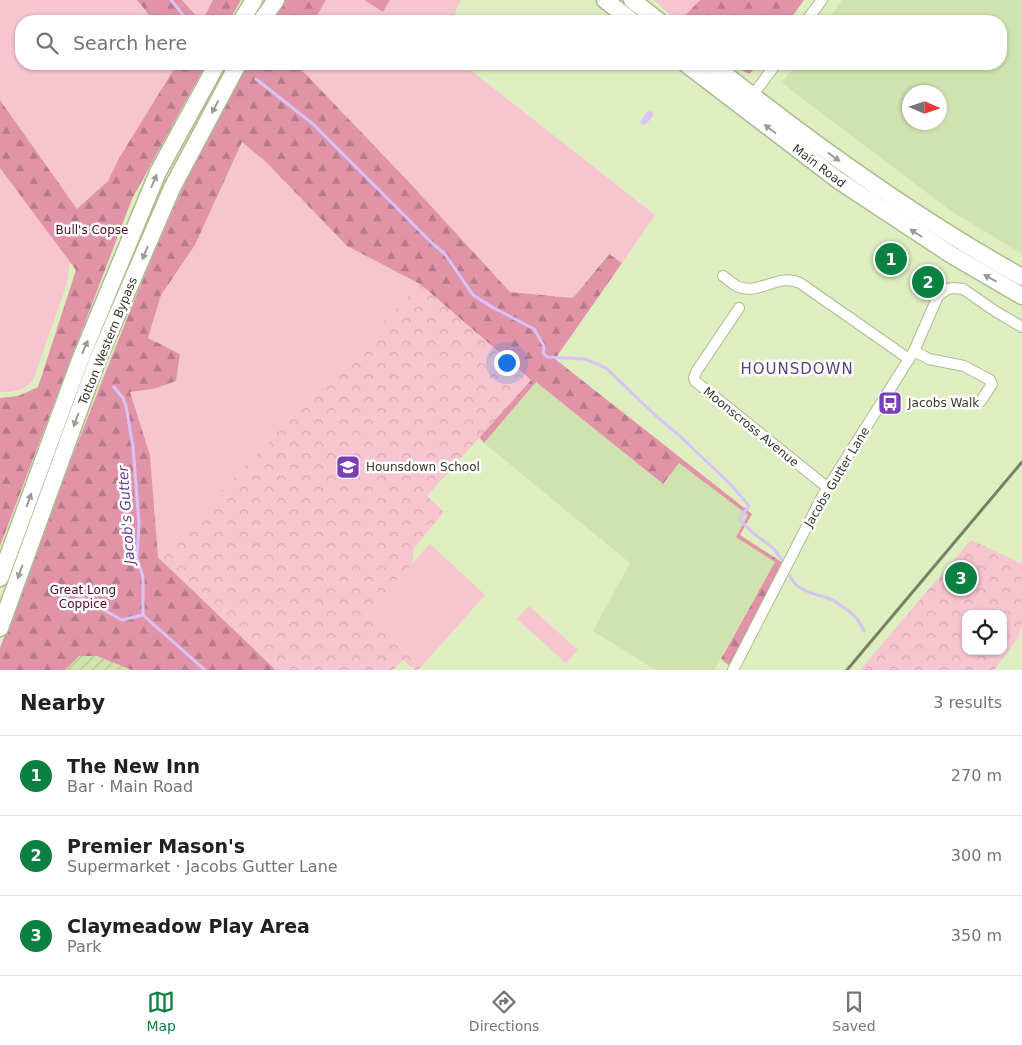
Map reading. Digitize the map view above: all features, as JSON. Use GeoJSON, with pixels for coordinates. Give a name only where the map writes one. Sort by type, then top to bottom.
{"type":"FeatureCollection","features":[{"type":"Feature","properties":{"kind":"main road"},"geometry":{"type":"LineString","coordinates":[[245,15],[254,0]]}},
{"type":"Feature","properties":{"kind":"main road"},"geometry":{"type":"LineString","coordinates":[[265,15],[276,0]]}},
{"type":"Feature","properties":{"kind":"main road"},"geometry":{"type":"LineString","coordinates":[[606,0],[625,15]]}},
{"type":"Feature","properties":{"kind":"main road"},"geometry":{"type":"LineString","coordinates":[[632,0],[651,15]]}},
{"type":"Feature","properties":{"kind":"main road","name":"Totton Western Bypass"},"geometry":{"type":"LineString","coordinates":[[0,578],[80,360],[155,180],[213,70]]}},
{"type":"Feature","properties":{"kind":"main road","name":"Totton Western Bypass"},"geometry":{"type":"LineString","coordinates":[[0,628],[96,364],[172,188],[235,70]]}},
{"type":"Feature","properties":{"kind":"main road","name":"Main Road"},"geometry":{"type":"LineString","coordinates":[[694,70],[838,180],[898,222],[1022,296]]}},
{"type":"Feature","properties":{"kind":"main road","name":"Main Road"},"geometry":{"type":"LineString","coordinates":[[720,70],[856,172],[966,244],[1022,277]]}},
{"type":"Feature","properties":{"kind":"street"},"geometry":{"type":"LineString","coordinates":[[811,15],[822,0]]}},
{"type":"Feature","properties":{"kind":"street"},"geometry":{"type":"LineString","coordinates":[[752,96],[772,70]]}},
{"type":"Feature","properties":{"kind":"street"},"geometry":{"type":"LineString","coordinates":[[723,276],[736,286],[744,288],[760,287],[781,280],[794,280],[912,355],[964,366],[990,380],[992,384],[981,402]]}},
{"type":"Feature","properties":{"kind":"street","name":"Jacobs Gutter Lane"},"geometry":{"type":"LineString","coordinates":[[733,670],[828,488],[912,355],[938,296],[947,289],[963,290],[1022,327]]}},
{"type":"Feature","properties":{"kind":"street","name":"Moonscross Avenue"},"geometry":{"type":"LineString","coordinates":[[739,308],[696,372],[695,382],[828,488]]}},
{"type":"Feature","properties":{"kind":"shaded area"},"geometry":{"type":"Polygon","coordinates":[[[842,0],[1022,0],[1022,254],[951,211],[782,83],[792,70],[1007,70],[1007,15],[831,15],[842,0]]]}},
{"type":"Feature","properties":{"kind":"shaded area"},"geometry":{"type":"Polygon","coordinates":[[[647,112],[653,113],[653,116],[646,124],[642,125],[640,122],[647,112]]]}},
{"type":"Feature","properties":{"kind":"shaded area"},"geometry":{"type":"Polygon","coordinates":[[[536,382],[662,484],[679,462],[748,515],[736,537],[775,562],[714,670],[656,670],[593,631],[630,563],[484,443],[536,382]]]}},
{"type":"Feature","properties":{"kind":"shaded area"},"geometry":{"type":"Polygon","coordinates":[[[79,656],[97,656],[132,670],[65,670],[79,656]]]}},
{"type":"Feature","properties":{"kind":"green space"},"geometry":{"type":"Polygon","coordinates":[[[0,0],[137,0],[149,15],[15,15],[15,70],[173,70],[118,160],[108,181],[77,209],[0,100],[0,0]]]}},
{"type":"Feature","properties":{"kind":"green space"},"geometry":{"type":"Polygon","coordinates":[[[137,0],[182,0],[196,15],[149,15],[137,0]]]}},
{"type":"Feature","properties":{"kind":"green space"},"geometry":{"type":"Polygon","coordinates":[[[182,0],[213,0],[205,15],[196,15],[182,0]]]}},
{"type":"Feature","properties":{"kind":"green space"},"geometry":{"type":"Polygon","coordinates":[[[213,0],[241,0],[232,15],[205,15],[213,0]]]}},
{"type":"Feature","properties":{"kind":"green space"},"geometry":{"type":"Polygon","coordinates":[[[285,0],[326,0],[317,15],[276,15],[285,0]]]}},
{"type":"Feature","properties":{"kind":"green space"},"geometry":{"type":"Polygon","coordinates":[[[326,0],[364,0],[383,12],[390,0],[461,0],[454,15],[317,15],[326,0]]]}},
{"type":"Feature","properties":{"kind":"green space"},"geometry":{"type":"Polygon","coordinates":[[[364,0],[390,0],[383,12],[364,0]]]}},
{"type":"Feature","properties":{"kind":"green space"},"geometry":{"type":"Polygon","coordinates":[[[654,0],[700,0],[686,15],[670,15],[654,0]]]}},
{"type":"Feature","properties":{"kind":"green space"},"geometry":{"type":"Polygon","coordinates":[[[700,0],[804,0],[793,15],[686,15],[700,0]]]}},
{"type":"Feature","properties":{"kind":"green space","name":"Bull's Copse"},"geometry":{"type":"Polygon","coordinates":[[[173,70],[203,70],[132,199],[0,546],[0,398],[18,396],[38,387],[76,270],[0,168],[0,100],[77,209],[108,181],[118,160],[173,70]]]}},
{"type":"Feature","properties":{"kind":"green space","name":"Great Long Coppice"},"geometry":{"type":"Polygon","coordinates":[[[244,70],[302,70],[408,181],[510,292],[573,298],[609,254],[622,263],[555,359],[752,514],[740,535],[783,563],[730,666],[721,659],[775,562],[736,537],[748,515],[679,463],[663,484],[536,382],[484,443],[479,437],[531,380],[420,284],[347,246],[266,162],[242,142],[195,245],[161,295],[148,338],[180,354],[176,381],[153,389],[130,392],[150,455],[158,557],[276,670],[132,670],[97,656],[79,656],[65,670],[0,670],[0,648],[43,532],[132,305],[193,165],[244,70]]]}},
{"type":"Feature","properties":{"kind":"green space"},"geometry":{"type":"Polygon","coordinates":[[[302,70],[471,70],[655,215],[622,263],[608,254],[573,298],[510,292],[408,181],[302,70]]]}},
{"type":"Feature","properties":{"kind":"green space"},"geometry":{"type":"Polygon","coordinates":[[[741,70],[753,70],[749,74],[741,70]]]}},
{"type":"Feature","properties":{"kind":"green space"},"geometry":{"type":"Polygon","coordinates":[[[242,142],[266,162],[347,246],[420,284],[158,557],[150,455],[130,392],[153,389],[180,354],[148,338],[161,295],[195,245],[242,142]]]}},
{"type":"Feature","properties":{"kind":"green space"},"geometry":{"type":"Polygon","coordinates":[[[0,168],[70,261],[67,284],[33,380],[26,387],[10,392],[0,392],[0,168]]]}},
{"type":"Feature","properties":{"kind":"green space","name":"Hounsdown School"},"geometry":{"type":"Polygon","coordinates":[[[420,284],[531,380],[427,496],[444,512],[414,548],[412,564],[365,615],[421,667],[415,670],[403,660],[393,670],[276,670],[158,557],[420,284]]]}},
{"type":"Feature","properties":{"kind":"green space"},"geometry":{"type":"Polygon","coordinates":[[[971,540],[1022,564],[1022,624],[1018,638],[1007,653],[1007,610],[962,610],[962,655],[1005,655],[994,670],[860,670],[971,540]]]}},
{"type":"Feature","properties":{"kind":"green space"},"geometry":{"type":"Polygon","coordinates":[[[430,544],[485,595],[421,667],[365,615],[430,544]]]}},
{"type":"Feature","properties":{"kind":"green space"},"geometry":{"type":"Polygon","coordinates":[[[529,606],[578,650],[566,663],[517,619],[529,606]]]}},
{"type":"Feature","properties":{"kind":"waterway"},"geometry":{"type":"LineString","coordinates":[[171,0],[183,15]]}},
{"type":"Feature","properties":{"kind":"waterway"},"geometry":{"type":"LineString","coordinates":[[256,79],[313,124],[445,254],[473,295],[534,329],[544,346],[543,353],[547,357],[585,359],[606,368],[732,486],[749,506],[739,519],[774,549],[782,560]]}},
{"type":"Feature","properties":{"kind":"waterway","name":"Jacob's Gutter"},"geometry":{"type":"LineString","coordinates":[[114,387],[123,398],[126,406],[133,447],[139,523],[137,558],[143,577],[143,615],[205,670]]}},
{"type":"Feature","properties":{"kind":"waterway"},"geometry":{"type":"LineString","coordinates":[[790,576],[797,586],[802,589],[833,600],[849,611],[855,616],[864,631]]}},
{"type":"Feature","properties":{"kind":"waterway","name":"Jacob's Gutter"},"geometry":{"type":"LineString","coordinates":[[56,584],[122,620],[143,615]]}},
{"type":"Feature","properties":{"kind":"railway"},"geometry":{"type":"LineString","coordinates":[[847,670],[1022,462]]}},
{"type":"Feature","properties":{"kind":"place","name":"The New Inn"},"geometry":{"type":"Point","coordinates":[891,259]}},
{"type":"Feature","properties":{"kind":"place","name":"Premier Mason's"},"geometry":{"type":"Point","coordinates":[928,282]}},
{"type":"Feature","properties":{"kind":"place","name":"Jacobs Walk"},"geometry":{"type":"Point","coordinates":[890,403]}},
{"type":"Feature","properties":{"kind":"place","name":"Hounsdown School"},"geometry":{"type":"Point","coordinates":[348,467]}},
{"type":"Feature","properties":{"kind":"place","name":"Claymeadow Play Area"},"geometry":{"type":"Point","coordinates":[961,578]}},
{"type":"Feature","properties":{"kind":"district","name":"HOUNSDOWN"},"geometry":{"type":"Point","coordinates":[797,369]}}]}
